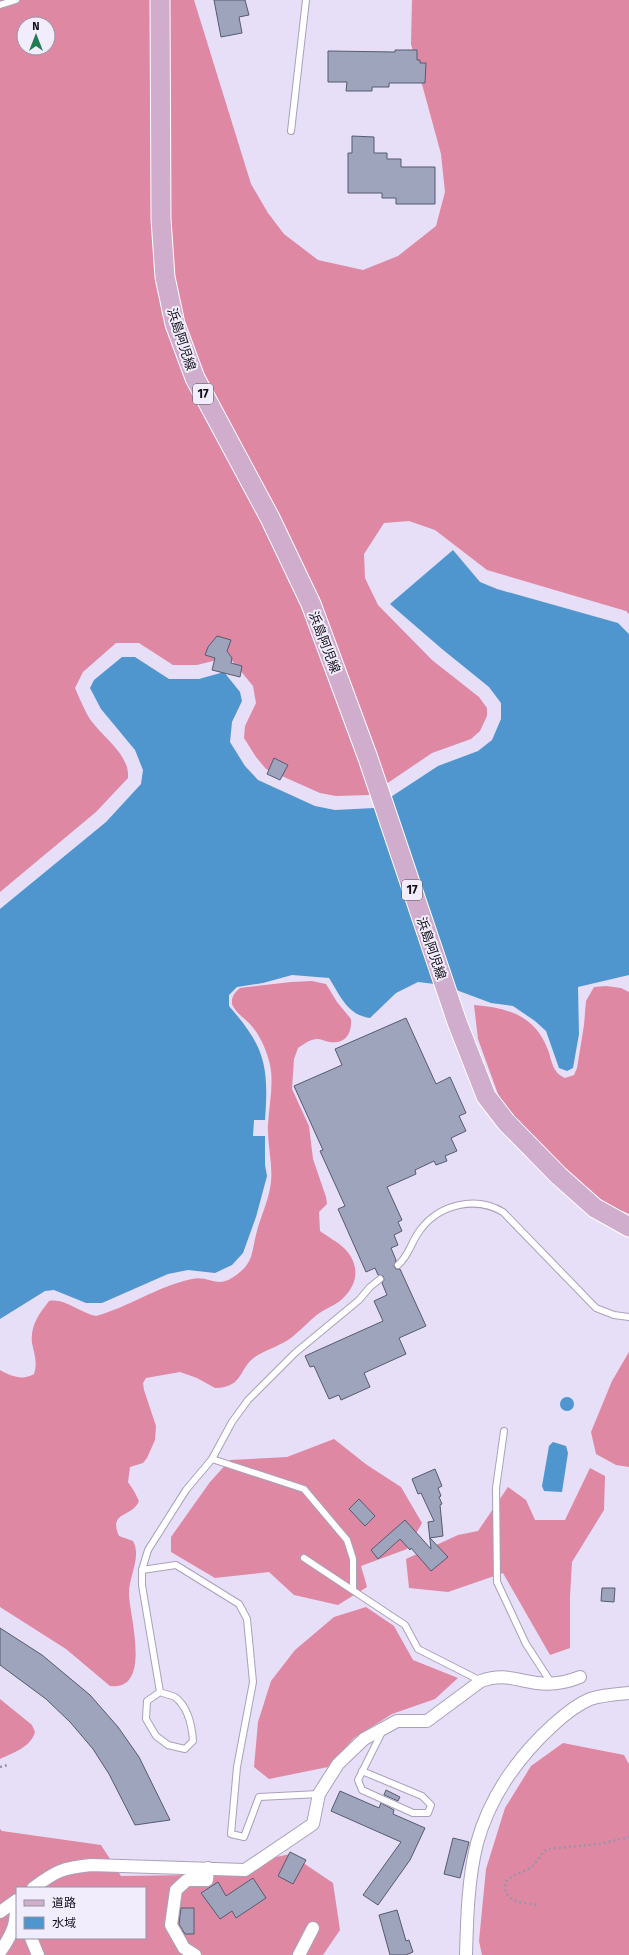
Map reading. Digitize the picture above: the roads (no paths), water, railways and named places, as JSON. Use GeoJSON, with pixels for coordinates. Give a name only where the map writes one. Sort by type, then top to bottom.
{"type":"FeatureCollection","features":[{"type":"Feature","properties":{"kind":"main road","name":"浜島阿児線"},"geometry":{"type":"LineString","coordinates":[[160,0],[162,219],[165,277],[175,324],[195,378],[270,518],[311,604],[368,758],[457,1022],[486,1096],[506,1122],[559,1176],[595,1208],[629,1227]]}},
{"type":"Feature","properties":{"kind":"street"},"geometry":{"type":"LineString","coordinates":[[35,1887],[53,1874],[68,1867],[91,1865],[245,1870],[313,1824],[319,1794],[338,1764],[364,1739],[397,1722],[427,1721],[481,1681],[491,1678],[506,1676],[536,1683],[552,1684],[566,1683],[580,1677]]}},
{"type":"Feature","properties":{"kind":"street"},"geometry":{"type":"LineString","coordinates":[[466,1955],[471,1885],[477,1844],[494,1797],[511,1771],[534,1742],[565,1715],[591,1699],[629,1693]]}},
{"type":"Feature","properties":{"kind":"street"},"geometry":{"type":"LineString","coordinates":[[195,1955],[184,1948],[171,1925],[176,1890],[187,1880],[207,1880],[208,1868]]}},
{"type":"Feature","properties":{"kind":"street"},"geometry":{"type":"LineString","coordinates":[[0,1912],[16,1900]]}},
{"type":"Feature","properties":{"kind":"street"},"geometry":{"type":"LineString","coordinates":[[0,1952],[11,1937],[16,1921]]}},
{"type":"Feature","properties":{"kind":"street"},"geometry":{"type":"LineString","coordinates":[[299,1955],[313,1928]]}},
{"type":"Feature","properties":{"kind":"street"},"geometry":{"type":"LineString","coordinates":[[31,1939],[38,1955]]}},
{"type":"Feature","properties":{"kind":"lane"},"geometry":{"type":"LineString","coordinates":[[0,5],[16,0]]}},
{"type":"Feature","properties":{"kind":"lane"},"geometry":{"type":"LineString","coordinates":[[291,131],[306,0]]}},
{"type":"Feature","properties":{"kind":"lane"},"geometry":{"type":"LineString","coordinates":[[398,1265],[407,1258],[412,1242],[420,1229],[432,1216],[441,1211],[463,1204],[483,1203],[493,1206],[503,1212],[596,1308],[614,1315],[629,1317]]}},
{"type":"Feature","properties":{"kind":"lane"},"geometry":{"type":"LineString","coordinates":[[160,1692],[142,1585],[142,1570],[148,1550],[186,1490],[212,1460],[232,1422],[248,1400],[295,1352],[359,1300],[370,1286],[380,1279]]}},
{"type":"Feature","properties":{"kind":"lane"},"geometry":{"type":"LineString","coordinates":[[504,1431],[496,1488],[497,1582],[526,1644],[552,1684]]}},
{"type":"Feature","properties":{"kind":"lane"},"geometry":{"type":"LineString","coordinates":[[212,1460],[304,1490],[347,1540],[353,1559],[353,1590]]}},
{"type":"Feature","properties":{"kind":"lane"},"geometry":{"type":"LineString","coordinates":[[304,1558],[405,1624],[418,1649],[481,1681]]}},
{"type":"Feature","properties":{"kind":"lane"},"geometry":{"type":"LineString","coordinates":[[142,1570],[176,1564],[239,1604],[247,1619],[253,1682],[236,1768],[232,1834],[244,1837],[260,1797],[319,1794]]}},
{"type":"Feature","properties":{"kind":"lane"},"geometry":{"type":"LineString","coordinates":[[160,1692],[175,1698],[186,1712],[192,1728],[193,1741],[185,1749],[168,1745],[156,1736],[146,1719],[147,1702],[160,1692]]}},
{"type":"Feature","properties":{"kind":"lane"},"geometry":{"type":"LineString","coordinates":[[362,1771],[422,1796],[431,1805],[428,1813],[413,1813],[362,1790],[358,1780],[362,1771],[384,1729]]}},
{"type":"Feature","properties":{"kind":"water"},"geometry":{"type":"Polygon","coordinates":[[[453,550],[480,582],[497,589],[618,623],[629,634],[629,975],[578,987],[579,1034],[573,1068],[567,1071],[559,1068],[546,1031],[535,1021],[513,1006],[491,1003],[443,985],[418,982],[396,993],[370,1018],[355,1013],[350,1009],[329,978],[292,975],[263,983],[237,987],[229,995],[229,1006],[241,1020],[257,1046],[265,1071],[266,1085],[265,1120],[254,1120],[253,1136],[265,1136],[265,1165],[267,1176],[256,1217],[243,1253],[232,1265],[215,1273],[188,1270],[168,1274],[102,1303],[86,1303],[54,1290],[45,1291],[0,1319],[0,909],[106,822],[141,784],[143,770],[135,750],[101,709],[90,688],[94,680],[122,657],[135,657],[169,679],[199,679],[224,672],[240,692],[242,701],[232,722],[230,742],[245,766],[258,780],[315,806],[335,810],[374,808],[438,766],[478,751],[492,740],[501,719],[501,703],[489,687],[390,604],[453,550]]]}},
{"type":"Feature","properties":{"kind":"water"},"geometry":{"type":"Polygon","coordinates":[[[564,1397],[570,1397],[574,1401],[574,1407],[570,1411],[564,1411],[560,1407],[560,1401],[564,1397]]]}},
{"type":"Feature","properties":{"kind":"water"},"geometry":{"type":"Polygon","coordinates":[[[553,1442],[566,1446],[568,1453],[562,1492],[544,1491],[542,1486],[549,1446],[553,1442]]]}}]}
